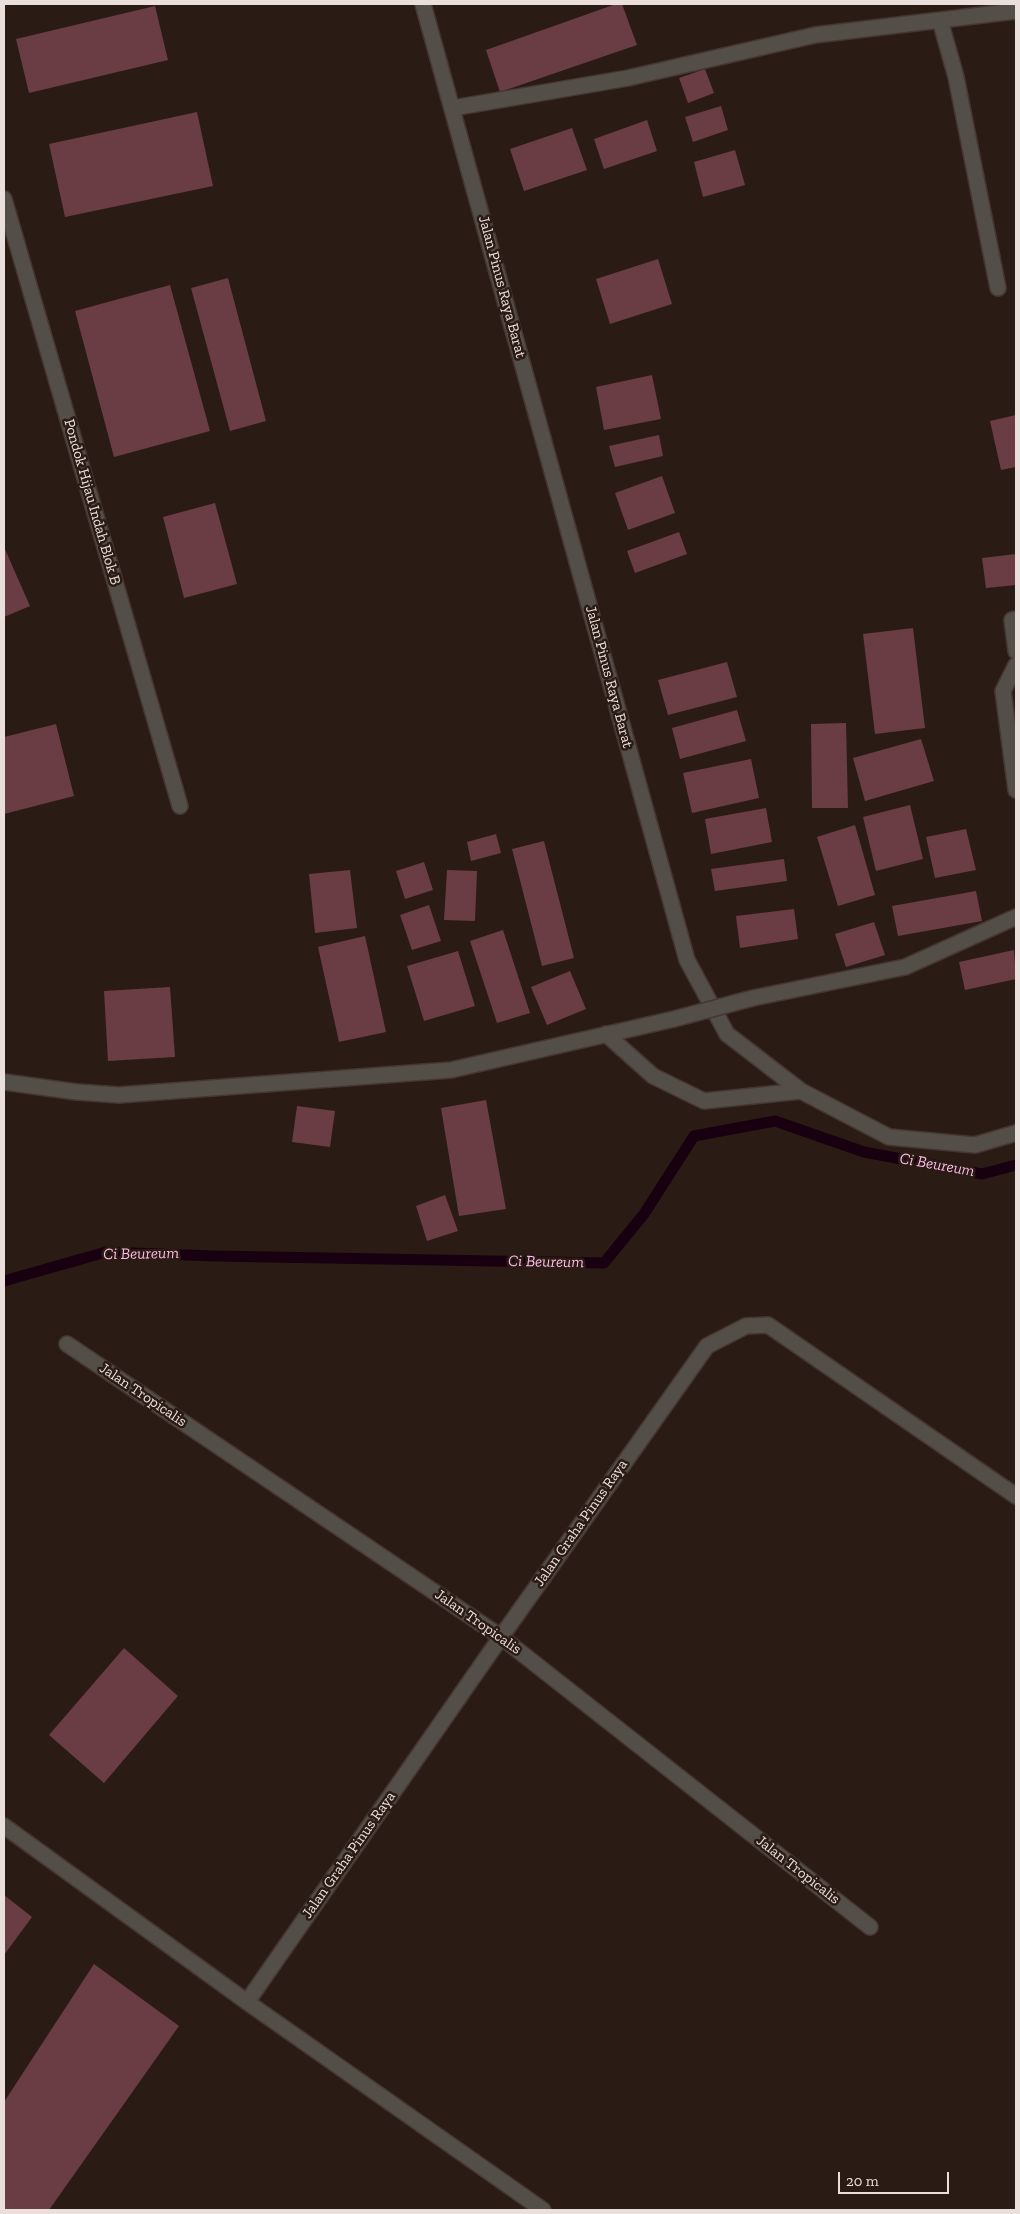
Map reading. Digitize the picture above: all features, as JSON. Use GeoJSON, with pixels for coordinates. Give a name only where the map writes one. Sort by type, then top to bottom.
{"type":"FeatureCollection","features":[{"type":"Feature","properties":{"kind":"street","name":"Jalan Pinus Raya Barat"},"geometry":{"type":"LineString","coordinates":[[423,4],[687,960],[727,1034],[801,1091],[890,1137],[975,1145],[1016,1134]]}},
{"type":"Feature","properties":{"kind":"street"},"geometry":{"type":"LineString","coordinates":[[453,108],[628,78],[815,35],[1016,11]]}},
{"type":"Feature","properties":{"kind":"street"},"geometry":{"type":"LineString","coordinates":[[940,20],[956,78],[998,288]]}},
{"type":"Feature","properties":{"kind":"street","name":"Pondok Hijau Indah Blok B"},"geometry":{"type":"LineString","coordinates":[[4,199],[180,806]]}},
{"type":"Feature","properties":{"kind":"street"},"geometry":{"type":"LineString","coordinates":[[1016,619],[1012,620],[1016,651]]}},
{"type":"Feature","properties":{"kind":"street"},"geometry":{"type":"LineString","coordinates":[[1016,665],[1003,691],[1016,790]]}},
{"type":"Feature","properties":{"kind":"street"},"geometry":{"type":"LineString","coordinates":[[4,1082],[77,1092],[119,1095],[451,1070],[674,1019],[753,998],[905,967],[1016,917]]}},
{"type":"Feature","properties":{"kind":"street"},"geometry":{"type":"LineString","coordinates":[[606,1034],[653,1076],[704,1101],[801,1091]]}},
{"type":"Feature","properties":{"kind":"street","name":"Jalan Graha Pinus Raya"},"geometry":{"type":"LineString","coordinates":[[247,2002],[692,1364],[707,1346],[746,1326],[768,1325],[1016,1496]]}},
{"type":"Feature","properties":{"kind":"street","name":"Jalan Tropicalis"},"geometry":{"type":"LineString","coordinates":[[67,1344],[501,1637],[870,1927]]}},
{"type":"Feature","properties":{"kind":"street"},"geometry":{"type":"LineString","coordinates":[[4,1826],[247,2002],[543,2210]]}},
{"type":"Feature","properties":{"kind":"building"},"geometry":{"type":"Polygon","coordinates":[[[616,4],[622,4],[637,45],[500,92],[486,50],[616,4]]]}},
{"type":"Feature","properties":{"kind":"building"},"geometry":{"type":"Polygon","coordinates":[[[155,6],[168,60],[29,93],[16,39],[155,6]]]}},
{"type":"Feature","properties":{"kind":"building"},"geometry":{"type":"Polygon","coordinates":[[[705,69],[714,93],[688,103],[679,78],[705,69]]]}},
{"type":"Feature","properties":{"kind":"building"},"geometry":{"type":"Polygon","coordinates":[[[721,106],[728,130],[693,142],[685,117],[721,106]]]}},
{"type":"Feature","properties":{"kind":"building"},"geometry":{"type":"Polygon","coordinates":[[[197,112],[213,186],[65,217],[49,144],[197,112]]]}},
{"type":"Feature","properties":{"kind":"building"},"geometry":{"type":"Polygon","coordinates":[[[647,120],[657,151],[604,169],[594,139],[647,120]]]}},
{"type":"Feature","properties":{"kind":"building"},"geometry":{"type":"Polygon","coordinates":[[[572,128],[587,170],[524,191],[510,149],[572,128]]]}},
{"type":"Feature","properties":{"kind":"building"},"geometry":{"type":"Polygon","coordinates":[[[735,150],[745,185],[703,197],[694,162],[735,150]]]}},
{"type":"Feature","properties":{"kind":"building"},"geometry":{"type":"Polygon","coordinates":[[[658,259],[672,304],[610,324],[596,279],[658,259]]]}},
{"type":"Feature","properties":{"kind":"building"},"geometry":{"type":"Polygon","coordinates":[[[228,278],[266,421],[230,431],[191,288],[228,278]]]}},
{"type":"Feature","properties":{"kind":"building"},"geometry":{"type":"Polygon","coordinates":[[[170,285],[210,431],[114,457],[75,311],[170,285]]]}},
{"type":"Feature","properties":{"kind":"building"},"geometry":{"type":"Polygon","coordinates":[[[652,375],[661,419],[604,430],[596,387],[652,375]]]}},
{"type":"Feature","properties":{"kind":"building"},"geometry":{"type":"Polygon","coordinates":[[[1016,415],[1016,467],[1001,470],[990,421],[1016,415]]]}},
{"type":"Feature","properties":{"kind":"building"},"geometry":{"type":"Polygon","coordinates":[[[659,435],[663,456],[615,467],[609,446],[659,435]]]}},
{"type":"Feature","properties":{"kind":"building"},"geometry":{"type":"Polygon","coordinates":[[[662,476],[675,513],[628,530],[615,493],[662,476]]]}},
{"type":"Feature","properties":{"kind":"building"},"geometry":{"type":"Polygon","coordinates":[[[215,503],[237,584],[184,598],[163,517],[215,503]]]}},
{"type":"Feature","properties":{"kind":"building"},"geometry":{"type":"Polygon","coordinates":[[[679,532],[687,554],[635,573],[627,551],[679,532]]]}},
{"type":"Feature","properties":{"kind":"building"},"geometry":{"type":"Polygon","coordinates":[[[4,547],[30,606],[4,617],[4,547]]]}},
{"type":"Feature","properties":{"kind":"building"},"geometry":{"type":"Polygon","coordinates":[[[1016,554],[1016,585],[986,588],[982,558],[1016,554]]]}},
{"type":"Feature","properties":{"kind":"building"},"geometry":{"type":"Polygon","coordinates":[[[913,628],[925,728],[875,734],[863,634],[913,628]]]}},
{"type":"Feature","properties":{"kind":"building"},"geometry":{"type":"Polygon","coordinates":[[[727,662],[737,697],[668,715],[658,680],[727,662]]]}},
{"type":"Feature","properties":{"kind":"building"},"geometry":{"type":"Polygon","coordinates":[[[737,710],[746,741],[680,759],[672,728],[737,710]]]}},
{"type":"Feature","properties":{"kind":"building"},"geometry":{"type":"Polygon","coordinates":[[[846,723],[848,808],[812,808],[811,724],[846,723]]]}},
{"type":"Feature","properties":{"kind":"building"},"geometry":{"type":"Polygon","coordinates":[[[56,724],[74,796],[4,814],[4,737],[56,724]]]}},
{"type":"Feature","properties":{"kind":"building"},"geometry":{"type":"Polygon","coordinates":[[[921,739],[934,781],[865,801],[853,758],[921,739]]]}},
{"type":"Feature","properties":{"kind":"building"},"geometry":{"type":"Polygon","coordinates":[[[751,759],[759,798],[692,813],[683,773],[751,759]]]}},
{"type":"Feature","properties":{"kind":"building"},"geometry":{"type":"Polygon","coordinates":[[[910,805],[923,859],[876,871],[863,817],[910,805]]]}},
{"type":"Feature","properties":{"kind":"building"},"geometry":{"type":"Polygon","coordinates":[[[766,808],[772,842],[711,854],[705,819],[766,808]]]}},
{"type":"Feature","properties":{"kind":"building"},"geometry":{"type":"Polygon","coordinates":[[[855,825],[875,895],[838,906],[817,837],[855,825]]]}},
{"type":"Feature","properties":{"kind":"building"},"geometry":{"type":"Polygon","coordinates":[[[966,829],[976,870],[935,878],[926,837],[966,829]]]}},
{"type":"Feature","properties":{"kind":"building"},"geometry":{"type":"Polygon","coordinates":[[[496,834],[501,853],[471,861],[467,842],[496,834]]]}},
{"type":"Feature","properties":{"kind":"building"},"geometry":{"type":"Polygon","coordinates":[[[544,841],[574,958],[542,966],[512,849],[544,841]]]}},
{"type":"Feature","properties":{"kind":"building"},"geometry":{"type":"Polygon","coordinates":[[[784,859],[787,881],[715,891],[711,869],[784,859]]]}},
{"type":"Feature","properties":{"kind":"building"},"geometry":{"type":"Polygon","coordinates":[[[424,862],[433,890],[405,899],[396,871],[424,862]]]}},
{"type":"Feature","properties":{"kind":"building"},"geometry":{"type":"Polygon","coordinates":[[[350,870],[357,928],[315,933],[309,874],[350,870]]]}},
{"type":"Feature","properties":{"kind":"building"},"geometry":{"type":"Polygon","coordinates":[[[447,870],[477,871],[475,921],[444,920],[447,870]]]}},
{"type":"Feature","properties":{"kind":"building"},"geometry":{"type":"Polygon","coordinates":[[[976,891],[982,921],[898,936],[892,906],[976,891]]]}},
{"type":"Feature","properties":{"kind":"building"},"geometry":{"type":"Polygon","coordinates":[[[429,905],[441,941],[412,950],[400,915],[429,905]]]}},
{"type":"Feature","properties":{"kind":"building"},"geometry":{"type":"Polygon","coordinates":[[[794,909],[798,939],[740,948],[736,916],[794,909]]]}},
{"type":"Feature","properties":{"kind":"building"},"geometry":{"type":"Polygon","coordinates":[[[874,922],[885,955],[846,967],[835,934],[874,922]]]}},
{"type":"Feature","properties":{"kind":"building"},"geometry":{"type":"Polygon","coordinates":[[[503,930],[530,1013],[497,1023],[470,941],[503,930]]]}},
{"type":"Feature","properties":{"kind":"building"},"geometry":{"type":"Polygon","coordinates":[[[365,936],[386,1032],[339,1042],[318,947],[365,936]]]}},
{"type":"Feature","properties":{"kind":"building"},"geometry":{"type":"Polygon","coordinates":[[[1014,950],[1016,979],[965,990],[959,962],[1014,950]]]}},
{"type":"Feature","properties":{"kind":"building"},"geometry":{"type":"Polygon","coordinates":[[[458,951],[475,1006],[424,1021],[407,966],[458,951]]]}},
{"type":"Feature","properties":{"kind":"building"},"geometry":{"type":"Polygon","coordinates":[[[570,971],[586,1009],[547,1025],[531,987],[570,971]]]}},
{"type":"Feature","properties":{"kind":"building"},"geometry":{"type":"Polygon","coordinates":[[[170,987],[175,1057],[108,1061],[104,991],[170,987]]]}},
{"type":"Feature","properties":{"kind":"building"},"geometry":{"type":"Polygon","coordinates":[[[486,1100],[506,1209],[459,1216],[441,1108],[486,1100]]]}},
{"type":"Feature","properties":{"kind":"building"},"geometry":{"type":"Polygon","coordinates":[[[297,1106],[335,1111],[330,1147],[292,1142],[297,1106]]]}},
{"type":"Feature","properties":{"kind":"building"},"geometry":{"type":"Polygon","coordinates":[[[445,1195],[458,1231],[427,1241],[416,1206],[445,1195]]]}},
{"type":"Feature","properties":{"kind":"building"},"geometry":{"type":"Polygon","coordinates":[[[124,1648],[178,1696],[104,1783],[49,1735],[124,1648]]]}},
{"type":"Feature","properties":{"kind":"building"},"geometry":{"type":"Polygon","coordinates":[[[4,1895],[32,1917],[4,1955],[4,1895]]]}},
{"type":"Feature","properties":{"kind":"building"},"geometry":{"type":"Polygon","coordinates":[[[94,1964],[179,2026],[49,2210],[4,2210],[4,2102],[94,1964]]]}},
{"type":"Feature","properties":{"kind":"waterway","name":"Ci Beureum"},"geometry":{"type":"LineString","coordinates":[[4,1281],[106,1252],[214,1256],[604,1263],[644,1214],[694,1136],[775,1121],[864,1152],[982,1174],[1016,1165]]}}]}
